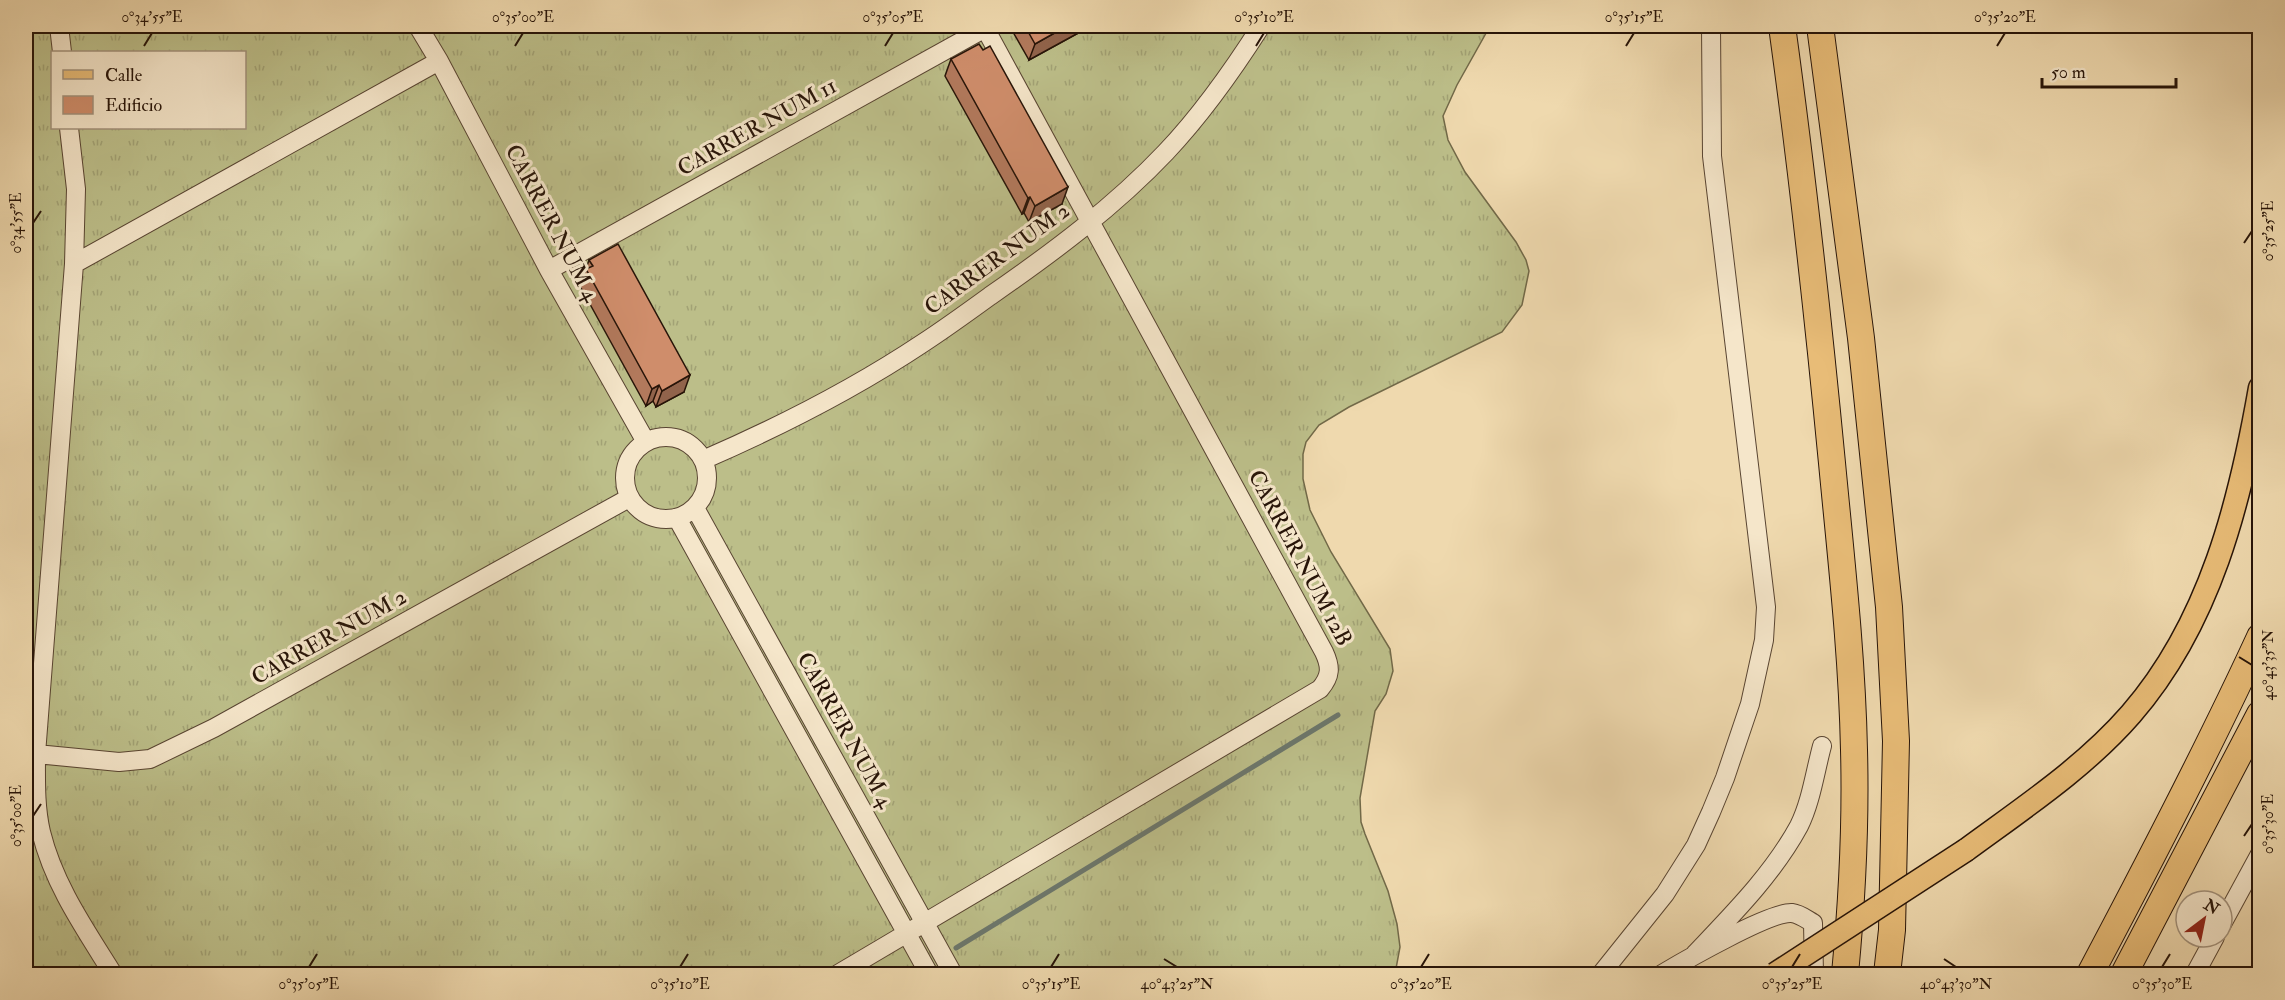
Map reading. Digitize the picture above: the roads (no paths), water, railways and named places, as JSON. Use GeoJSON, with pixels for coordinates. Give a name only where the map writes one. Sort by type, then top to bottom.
{"type":"FeatureCollection","features":[{"type":"Feature","properties":{"kind":"highway"},"geometry":{"type":"LineString","coordinates":[[1782,26],[1805,197],[1847,613],[1854,749],[1854,846],[1845,975]]}},
{"type":"Feature","properties":{"kind":"highway"},"geometry":{"type":"LineString","coordinates":[[1820,26],[1861,338],[1889,607],[1896,741],[1894,872],[1887,975]]}},
{"type":"Feature","properties":{"kind":"highway"},"geometry":{"type":"LineString","coordinates":[[2218,728],[2259,637]]}},
{"type":"Feature","properties":{"kind":"highway"},"geometry":{"type":"LineString","coordinates":[[2090,975],[2259,653]]}},
{"type":"Feature","properties":{"kind":"highway"},"geometry":{"type":"LineString","coordinates":[[2243,742],[2259,706]]}},
{"type":"Feature","properties":{"kind":"highway"},"geometry":{"type":"LineString","coordinates":[[2124,975],[2259,714]]}},
{"type":"Feature","properties":{"kind":"main road"},"geometry":{"type":"LineString","coordinates":[[1775,975],[1966,850],[2043,794],[2086,758],[2131,714],[2160,675],[2186,632],[2214,573],[2234,511],[2259,388]]}},
{"type":"Feature","properties":{"kind":"street"},"geometry":{"type":"LineString","coordinates":[[59,26],[62,51]]}},
{"type":"Feature","properties":{"kind":"street","name":"CARRER NUM 4"},"geometry":{"type":"LineString","coordinates":[[418,26],[439,61],[549,270],[646,442]]}},
{"type":"Feature","properties":{"kind":"street","name":"CARRER NUM 2"},"geometry":{"type":"LineString","coordinates":[[703,460],[793,418],[922,344],[1022,274],[1091,221],[1131,187],[1180,136],[1228,76],[1261,26]]}},
{"type":"Feature","properties":{"kind":"street"},"geometry":{"type":"LineString","coordinates":[[1601,975],[1665,894],[1696,845],[1732,757],[1750,704],[1764,640],[1766,607],[1712,156],[1711,26]]}},
{"type":"Feature","properties":{"kind":"street","name":"CARRER NUM 12B"},"geometry":{"type":"LineString","coordinates":[[838,975],[1320,689],[1328,680],[1330,665],[1324,652],[987,27]]}},
{"type":"Feature","properties":{"kind":"street","name":"CARRER NUM 11"},"geometry":{"type":"LineString","coordinates":[[549,270],[987,27]]}},
{"type":"Feature","properties":{"kind":"street"},"geometry":{"type":"LineString","coordinates":[[74,264],[439,61]]}},
{"type":"Feature","properties":{"kind":"street"},"geometry":{"type":"LineString","coordinates":[[69,129],[76,189],[74,264],[31,753],[41,830],[50,863],[62,891],[113,975]]}},
{"type":"Feature","properties":{"kind":"street"},"geometry":{"type":"LineString","coordinates":[[665,437],[679,439],[691,446],[703,460],[707,482],[704,495],[695,508],[677,518],[659,520],[635,507],[629,498],[624,482],[625,469],[630,456],[646,442],[665,437]]}},
{"type":"Feature","properties":{"kind":"street","name":"CARRER NUM 2"},"geometry":{"type":"LineString","coordinates":[[31,753],[119,762],[150,759],[214,728],[629,498]]}},
{"type":"Feature","properties":{"kind":"street","name":"CARRER NUM 4"},"geometry":{"type":"LineString","coordinates":[[695,508],[953,975]]}},
{"type":"Feature","properties":{"kind":"street","name":"CARRER NUM 4"},"geometry":{"type":"LineString","coordinates":[[677,518],[929,975]]}},
{"type":"Feature","properties":{"kind":"street"},"geometry":{"type":"LineString","coordinates":[[1695,954],[1737,910],[1776,862],[1799,825],[1809,798],[1822,747]]}},
{"type":"Feature","properties":{"kind":"street"},"geometry":{"type":"LineString","coordinates":[[2234,901],[2259,854]]}},
{"type":"Feature","properties":{"kind":"street"},"geometry":{"type":"LineString","coordinates":[[1662,975],[1695,954],[1775,917],[1790,913],[1800,915],[1813,923],[1814,975]]}},
{"type":"Feature","properties":{"kind":"street"},"geometry":{"type":"LineString","coordinates":[[2195,975],[2209,949]]}},
{"type":"Feature","properties":{"kind":"waterway"},"geometry":{"type":"LineString","coordinates":[[956,948],[1338,715]]}}]}
